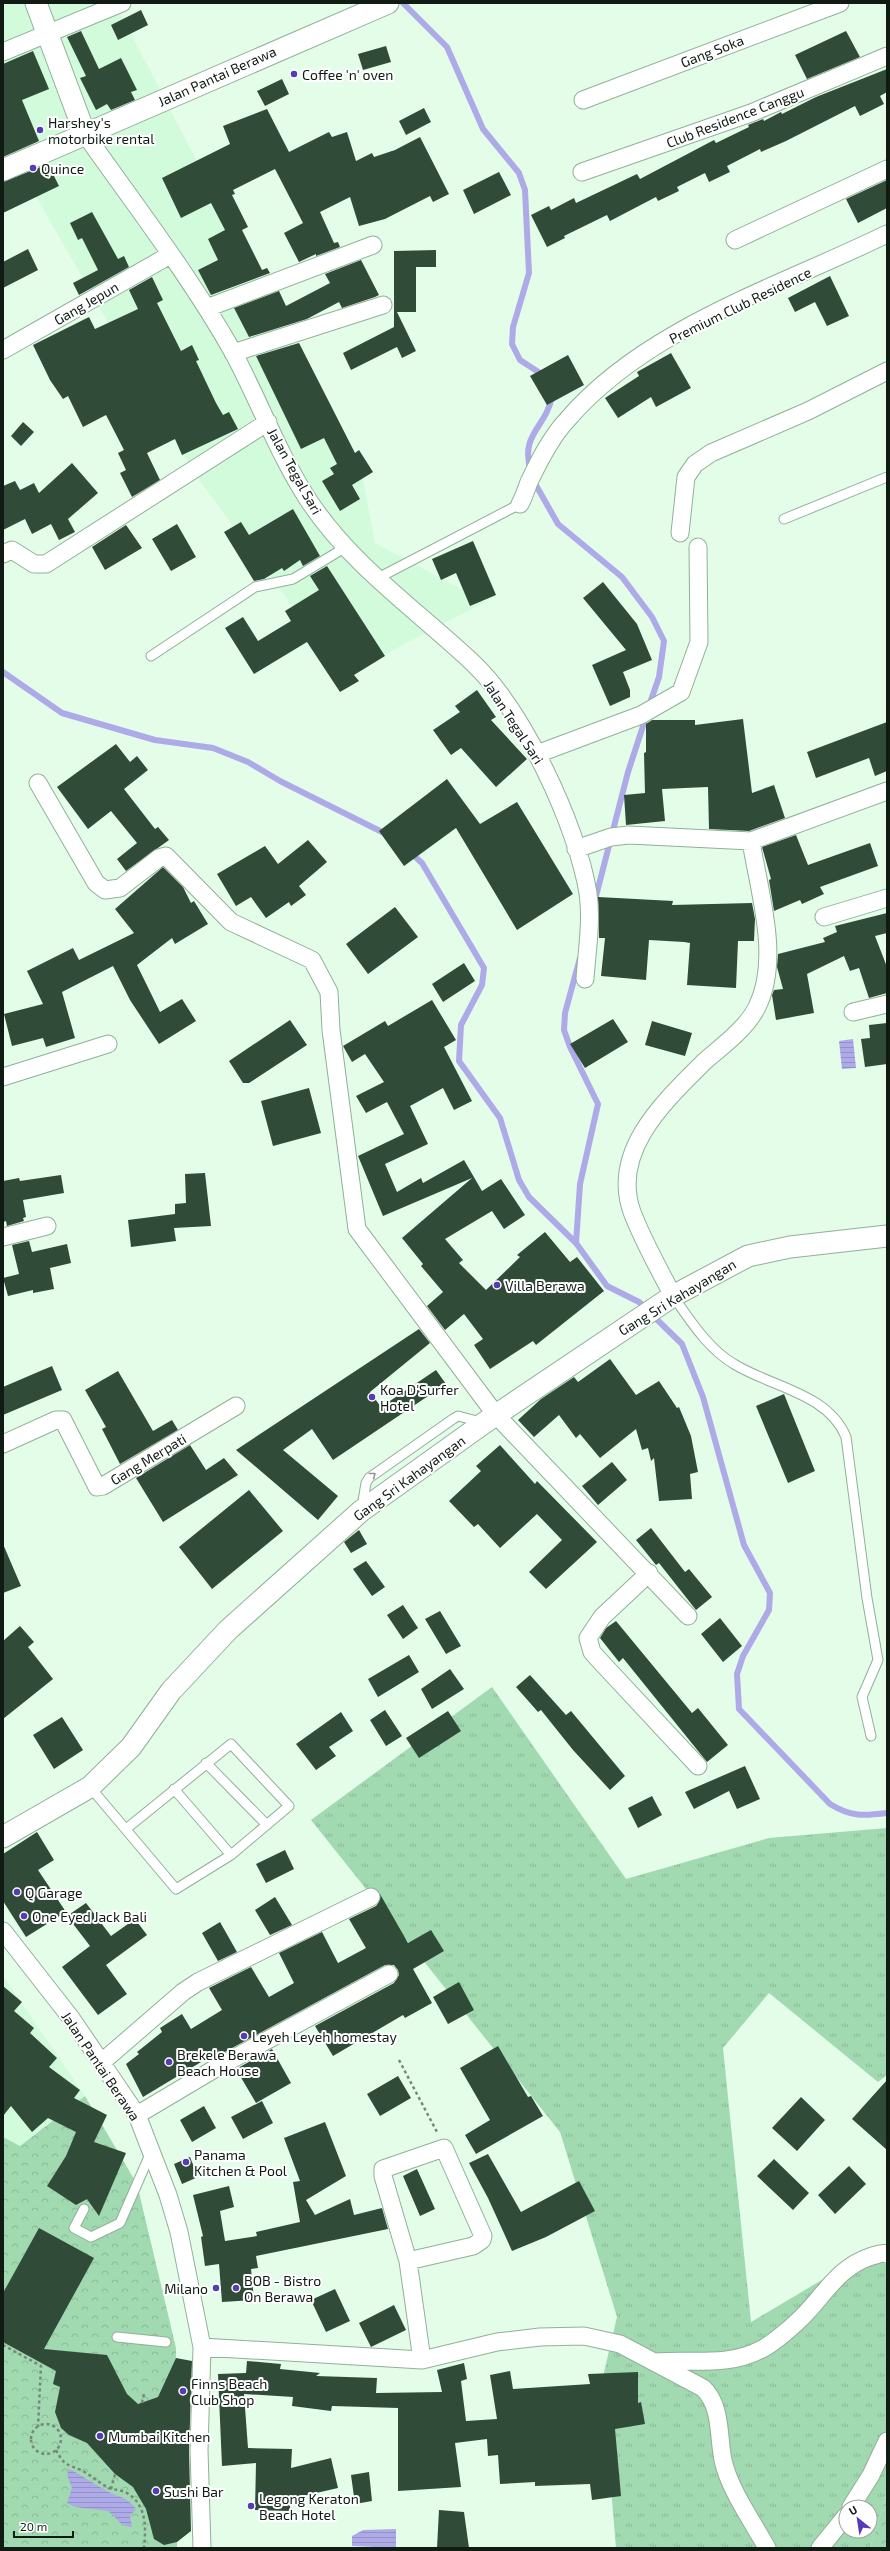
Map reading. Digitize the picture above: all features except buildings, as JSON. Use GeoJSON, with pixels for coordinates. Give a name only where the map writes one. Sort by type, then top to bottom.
{"type":"FeatureCollection","features":[{"type":"Feature","properties":{"kind":"street","name":"Jalan Tegal Sari"},"geometry":{"type":"LineString","coordinates":[[36,3],[85,134],[207,308],[233,353],[308,500],[346,546],[378,578],[475,665],[493,684],[537,754],[556,795],[576,849],[584,877],[589,909],[585,979]]}},
{"type":"Feature","properties":{"kind":"street"},"geometry":{"type":"LineString","coordinates":[[3,52],[122,3]]}},
{"type":"Feature","properties":{"kind":"street","name":"Jalan Pantai Berawa"},"geometry":{"type":"LineString","coordinates":[[3,170],[388,3]]}},
{"type":"Feature","properties":{"kind":"street","name":"Gang Soka"},"geometry":{"type":"LineString","coordinates":[[583,100],[840,3]]}},
{"type":"Feature","properties":{"kind":"street","name":"Club Residence Canggu"},"geometry":{"type":"LineString","coordinates":[[582,172],[752,113],[887,56]]}},
{"type":"Feature","properties":{"kind":"street"},"geometry":{"type":"LineString","coordinates":[[735,240],[887,169]]}},
{"type":"Feature","properties":{"kind":"street","name":"Premium Club Residence"},"geometry":{"type":"LineString","coordinates":[[520,504],[532,477],[566,420],[619,371],[654,346],[703,319],[887,234]]}},
{"type":"Feature","properties":{"kind":"street"},"geometry":{"type":"LineString","coordinates":[[207,308],[373,245]]}},
{"type":"Feature","properties":{"kind":"street","name":"Gang Jepun"},"geometry":{"type":"LineString","coordinates":[[3,350],[170,255]]}},
{"type":"Feature","properties":{"kind":"street"},"geometry":{"type":"LineString","coordinates":[[233,353],[383,305]]}},
{"type":"Feature","properties":{"kind":"street"},"geometry":{"type":"LineString","coordinates":[[680,533],[686,477],[695,464],[711,453],[808,411],[887,371]]}},
{"type":"Feature","properties":{"kind":"street"},"geometry":{"type":"LineString","coordinates":[[3,554],[12,550],[37,565],[46,564],[268,422]]}},
{"type":"Feature","properties":{"kind":"street"},"geometry":{"type":"LineString","coordinates":[[537,754],[641,716],[681,692],[699,642],[698,546]]}},
{"type":"Feature","properties":{"kind":"street"},"geometry":{"type":"LineString","coordinates":[[38,784],[96,883],[105,890],[120,888],[159,858],[166,856],[232,922],[312,960],[329,992],[332,1038],[357,1229],[490,1419],[649,1573],[688,1616]]}},
{"type":"Feature","properties":{"kind":"street"},"geometry":{"type":"LineString","coordinates":[[576,849],[611,837],[629,835],[752,841],[887,791]]}},
{"type":"Feature","properties":{"kind":"street"},"geometry":{"type":"LineString","coordinates":[[673,1296],[632,1211],[628,1194],[632,1155],[645,1126],[650,1120],[676,1090],[741,1027],[757,1008],[762,992],[769,946],[752,841]]}},
{"type":"Feature","properties":{"kind":"street"},"geometry":{"type":"LineString","coordinates":[[824,917],[887,898]]}},
{"type":"Feature","properties":{"kind":"street"},"geometry":{"type":"LineString","coordinates":[[853,1012],[887,1004]]}},
{"type":"Feature","properties":{"kind":"street"},"geometry":{"type":"LineString","coordinates":[[3,1077],[108,1044]]}},
{"type":"Feature","properties":{"kind":"street"},"geometry":{"type":"LineString","coordinates":[[3,1237],[47,1226]]}},
{"type":"Feature","properties":{"kind":"street","name":"Gang Sri Kahayangan"},"geometry":{"type":"LineString","coordinates":[[3,1837],[90,1787],[131,1747],[171,1691],[228,1630],[361,1511],[490,1419],[673,1296],[748,1256],[790,1247],[887,1236]]}},
{"type":"Feature","properties":{"kind":"street","name":"Gang Merpati"},"geometry":{"type":"LineString","coordinates":[[3,1444],[56,1420],[63,1420],[97,1487],[103,1486],[236,1406]]}},
{"type":"Feature","properties":{"kind":"street"},"geometry":{"type":"LineString","coordinates":[[649,1573],[602,1617],[588,1638],[589,1645],[601,1662],[698,1766]]}},
{"type":"Feature","properties":{"kind":"street"},"geometry":{"type":"LineString","coordinates":[[102,2062],[183,1992],[198,1982],[371,1897]]}},
{"type":"Feature","properties":{"kind":"street","name":"Jalan Pantai Berawa"},"geometry":{"type":"LineString","coordinates":[[3,1931],[71,2018],[137,2115],[168,2195],[179,2232],[202,2347],[200,2450],[202,2548]]}},
{"type":"Feature","properties":{"kind":"street"},"geometry":{"type":"LineString","coordinates":[[137,2115],[216,2068],[389,1974]]}},
{"type":"Feature","properties":{"kind":"street"},"geometry":{"type":"LineString","coordinates":[[408,2261],[473,2246],[482,2240],[483,2236],[444,2148],[383,2169],[383,2176],[408,2261],[422,2360]]}},
{"type":"Feature","properties":{"kind":"street"},"geometry":{"type":"LineString","coordinates":[[656,2362],[687,2360],[723,2362],[741,2359],[762,2349],[806,2313],[839,2275],[856,2261],[887,2254]]}},
{"type":"Feature","properties":{"kind":"street"},"geometry":{"type":"LineString","coordinates":[[202,2347],[422,2360],[497,2342],[540,2336],[584,2336],[620,2344],[703,2388],[710,2394],[716,2411],[725,2469],[767,2548]]}},
{"type":"Feature","properties":{"kind":"street"},"geometry":{"type":"LineString","coordinates":[[856,2499],[871,2475],[887,2441]]}},
{"type":"Feature","properties":{"kind":"street"},"geometry":{"type":"LineString","coordinates":[[820,2548],[838,2526]]}},
{"type":"Feature","properties":{"kind":"lane"},"geometry":{"type":"LineString","coordinates":[[784,519],[887,477]]}},
{"type":"Feature","properties":{"kind":"lane"},"geometry":{"type":"LineString","coordinates":[[378,578],[520,504]]}},
{"type":"Feature","properties":{"kind":"lane"},"geometry":{"type":"LineString","coordinates":[[151,656],[255,588],[293,579],[346,546]]}},
{"type":"Feature","properties":{"kind":"lane"},"geometry":{"type":"LineString","coordinates":[[673,1296],[695,1327],[733,1364],[815,1403],[836,1418],[842,1427],[846,1437],[866,1598],[878,1660],[862,1697],[872,1736]]}},
{"type":"Feature","properties":{"kind":"lane"},"geometry":{"type":"LineString","coordinates":[[90,1787],[176,1889],[231,1855],[289,1806],[230,1744],[126,1829]]}},
{"type":"Feature","properties":{"kind":"lane"},"geometry":{"type":"LineString","coordinates":[[206,1763],[267,1825]]}},
{"type":"Feature","properties":{"kind":"lane"},"geometry":{"type":"LineString","coordinates":[[174,1789],[231,1855]]}},
{"type":"Feature","properties":{"kind":"lane"},"geometry":{"type":"LineString","coordinates":[[84,2209],[74,2228],[91,2237],[120,2223],[151,2152]]}},
{"type":"Feature","properties":{"kind":"lane"},"geometry":{"type":"LineString","coordinates":[[117,2337],[166,2342]]}},
{"type":"Feature","properties":{"kind":"path"},"geometry":{"type":"LineString","coordinates":[[399,2060],[444,2148]]}},
{"type":"Feature","properties":{"kind":"path"},"geometry":{"type":"LineString","coordinates":[[3,2345],[41,2366],[38,2427]]}},
{"type":"Feature","properties":{"kind":"path"},"geometry":{"type":"LineString","coordinates":[[142,2403],[144,2394]]}},
{"type":"Feature","properties":{"kind":"path"},"geometry":{"type":"LineString","coordinates":[[47,2424],[59,2432],[60,2442],[56,2450],[47,2454],[34,2448],[32,2434],[38,2427],[47,2424]]}},
{"type":"Feature","properties":{"kind":"path"},"geometry":{"type":"LineString","coordinates":[[56,2450],[64,2464],[82,2471],[111,2489],[126,2493],[141,2509],[146,2528],[144,2548]]}},
{"type":"Feature","properties":{"kind":"path"},"geometry":{"type":"LineString","coordinates":[[111,2489],[114,2474]]}},
{"type":"Feature","properties":{"kind":"shaded area"},"geometry":{"type":"Polygon","coordinates":[[[3,3],[115,3],[307,374],[361,470],[375,543],[485,602],[344,676],[194,473],[22,172],[3,131],[3,3]]]}},
{"type":"Feature","properties":{"kind":"shaded area"},"geometry":{"type":"Polygon","coordinates":[[[853,1039],[856,1068],[842,1069],[839,1041],[853,1039]]]}},
{"type":"Feature","properties":{"kind":"shaded area"},"geometry":{"type":"Polygon","coordinates":[[[3,1976],[85,2096],[20,2146],[3,2137],[3,1976]]]}},
{"type":"Feature","properties":{"kind":"shaded area"},"geometry":{"type":"Polygon","coordinates":[[[69,2469],[105,2490],[125,2499],[133,2505],[136,2509],[130,2516],[132,2527],[121,2523],[108,2511],[75,2507],[67,2503],[72,2488],[67,2475],[69,2469]]]}},
{"type":"Feature","properties":{"kind":"shaded area"},"geometry":{"type":"Polygon","coordinates":[[[396,2529],[396,2548],[352,2546],[352,2536],[363,2530],[396,2529]]]}},
{"type":"Feature","properties":{"kind":"green space"},"geometry":{"type":"Polygon","coordinates":[[[492,1687],[626,1879],[769,1838],[887,1828],[887,2075],[878,2082],[769,1993],[723,2048],[751,2322],[864,2255],[887,2261],[887,2492],[878,2522],[878,2499],[838,2499],[838,2539],[873,2539],[870,2548],[616,2548],[602,2381],[617,2317],[560,2132],[311,1820],[492,1687]]]}},
{"type":"Feature","properties":{"kind":"green space"},"geometry":{"type":"Polygon","coordinates":[[[85,2096],[137,2184],[176,2348],[177,2548],[3,2548],[3,2137],[20,2146],[85,2096]]]}},
{"type":"Feature","properties":{"kind":"green space"},"geometry":{"type":"Polygon","coordinates":[[[887,2492],[887,2548],[870,2548],[873,2539],[878,2539],[878,2522],[887,2492]]]}},
{"type":"Feature","properties":{"kind":"waterway"},"geometry":{"type":"LineString","coordinates":[[403,3],[447,47],[483,129],[519,173],[525,190],[529,273],[513,327],[512,344],[520,360],[543,375]]}},
{"type":"Feature","properties":{"kind":"waterway"},"geometry":{"type":"LineString","coordinates":[[531,471],[528,458],[531,439],[545,416],[552,396]]}},
{"type":"Feature","properties":{"kind":"waterway"},"geometry":{"type":"LineString","coordinates":[[533,480],[558,524],[622,577],[652,617],[664,641],[659,677],[649,706]]}},
{"type":"Feature","properties":{"kind":"waterway"},"geometry":{"type":"LineString","coordinates":[[3,672],[62,713],[155,740],[213,748],[248,762],[280,781],[386,834]]}},
{"type":"Feature","properties":{"kind":"waterway"},"geometry":{"type":"LineString","coordinates":[[595,900],[628,772],[646,717]]}},
{"type":"Feature","properties":{"kind":"waterway"},"geometry":{"type":"LineString","coordinates":[[411,853],[422,863],[484,968],[482,985],[461,1025],[459,1061],[500,1118],[519,1180],[529,1197],[576,1243]]}},
{"type":"Feature","properties":{"kind":"waterway"},"geometry":{"type":"LineString","coordinates":[[580,958],[565,1013],[564,1030],[570,1047],[598,1104],[580,1184],[576,1243],[607,1286],[639,1302],[682,1344],[703,1397],[744,1545],[770,1593],[769,1610],[743,1656],[737,1674],[739,1709],[830,1804],[844,1811],[857,1814],[871,1815],[887,1813]]}},
{"type":"Feature","properties":{"kind":"place","name":"Coffee 'n' oven"},"geometry":{"type":"Point","coordinates":[294,74]}},
{"type":"Feature","properties":{"kind":"place","name":"Harshey's motorbike rental"},"geometry":{"type":"Point","coordinates":[40,130]}},
{"type":"Feature","properties":{"kind":"place","name":"Quince"},"geometry":{"type":"Point","coordinates":[33,168]}},
{"type":"Feature","properties":{"kind":"place","name":"Villa Berawa"},"geometry":{"type":"Point","coordinates":[497,1285]}},
{"type":"Feature","properties":{"kind":"place","name":"Koa D'Surfer Hotel"},"geometry":{"type":"Point","coordinates":[372,1397]}},
{"type":"Feature","properties":{"kind":"place","name":"Q Garage"},"geometry":{"type":"Point","coordinates":[17,1892]}},
{"type":"Feature","properties":{"kind":"place","name":"One Eyed Jack Bali"},"geometry":{"type":"Point","coordinates":[24,1916]}},
{"type":"Feature","properties":{"kind":"place","name":"Leyeh Leyeh homestay"},"geometry":{"type":"Point","coordinates":[244,2036]}},
{"type":"Feature","properties":{"kind":"place","name":"Brekele Berawa Beach House"},"geometry":{"type":"Point","coordinates":[169,2062]}},
{"type":"Feature","properties":{"kind":"place","name":"Panama Kitchen & Pool"},"geometry":{"type":"Point","coordinates":[186,2162]}},
{"type":"Feature","properties":{"kind":"place","name":"Milano"},"geometry":{"type":"Point","coordinates":[216,2288]}},
{"type":"Feature","properties":{"kind":"place","name":"BOB - Bistro On Berawa"},"geometry":{"type":"Point","coordinates":[236,2288]}},
{"type":"Feature","properties":{"kind":"place","name":"Finns Beach Club Shop"},"geometry":{"type":"Point","coordinates":[183,2391]}},
{"type":"Feature","properties":{"kind":"place","name":"Mumbai Kitchen"},"geometry":{"type":"Point","coordinates":[100,2436]}},
{"type":"Feature","properties":{"kind":"place","name":"Sushi Bar"},"geometry":{"type":"Point","coordinates":[156,2491]}},
{"type":"Feature","properties":{"kind":"place","name":"Legong Keraton Beach Hotel"},"geometry":{"type":"Point","coordinates":[251,2506]}}]}
